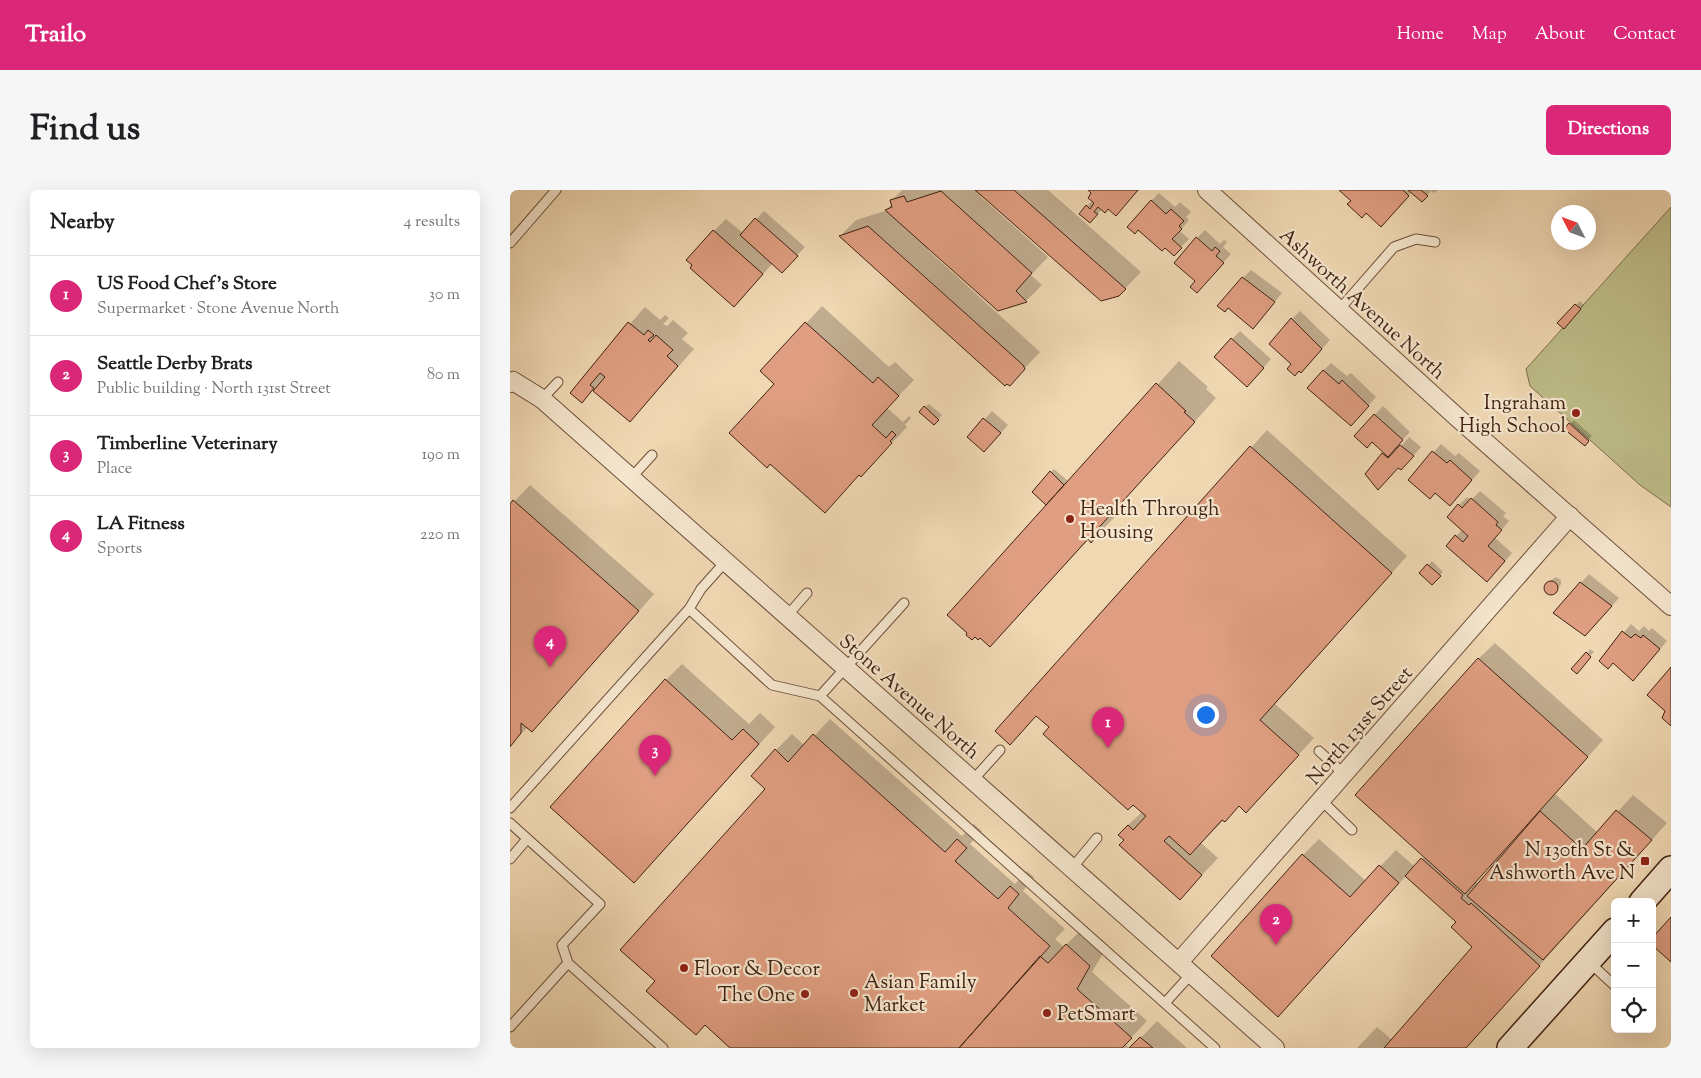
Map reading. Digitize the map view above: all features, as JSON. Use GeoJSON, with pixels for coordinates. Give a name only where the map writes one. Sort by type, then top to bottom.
{"type":"FeatureCollection","features":[{"type":"Feature","properties":{"kind":"main road"},"geometry":{"type":"LineString","coordinates":[[1646,898],[1671,869]]}},
{"type":"Feature","properties":{"kind":"main road"},"geometry":{"type":"LineString","coordinates":[[1510,1048],[1611,936]]}},
{"type":"Feature","properties":{"kind":"street","name":"Ashworth Avenue North"},"geometry":{"type":"LineString","coordinates":[[1207,190],[1671,606]]}},
{"type":"Feature","properties":{"kind":"street","name":"Stone Avenue North"},"geometry":{"type":"LineString","coordinates":[[511,382],[542,399],[1272,1047]]}},
{"type":"Feature","properties":{"kind":"street","name":"North 131st Street"},"geometry":{"type":"LineString","coordinates":[[1185,968],[1321,800],[1570,516]]}},
{"type":"Feature","properties":{"kind":"lane"},"geometry":{"type":"LineString","coordinates":[[510,243],[556,190]]}},
{"type":"Feature","properties":{"kind":"lane"},"geometry":{"type":"LineString","coordinates":[[1339,310],[1394,247],[1416,239],[1435,242]]}},
{"type":"Feature","properties":{"kind":"lane"},"geometry":{"type":"LineString","coordinates":[[542,399],[558,382]]}},
{"type":"Feature","properties":{"kind":"lane"},"geometry":{"type":"LineString","coordinates":[[631,478],[652,455]]}},
{"type":"Feature","properties":{"kind":"lane"},"geometry":{"type":"LineString","coordinates":[[510,808],[689,609],[701,589],[726,561]]}},
{"type":"Feature","properties":{"kind":"lane"},"geometry":{"type":"LineString","coordinates":[[787,616],[807,593]]}},
{"type":"Feature","properties":{"kind":"lane"},"geometry":{"type":"LineString","coordinates":[[820,696],[904,603]]}},
{"type":"Feature","properties":{"kind":"lane"},"geometry":{"type":"LineString","coordinates":[[689,609],[772,685],[820,696],[1215,1048]]}},
{"type":"Feature","properties":{"kind":"lane"},"geometry":{"type":"LineString","coordinates":[[973,780],[1000,750]]}},
{"type":"Feature","properties":{"kind":"lane"},"geometry":{"type":"LineString","coordinates":[[1319,751],[1344,774]]}},
{"type":"Feature","properties":{"kind":"lane"},"geometry":{"type":"LineString","coordinates":[[1321,800],[1352,830]]}},
{"type":"Feature","properties":{"kind":"lane"},"geometry":{"type":"LineString","coordinates":[[510,823],[600,904],[562,945],[568,963],[663,1048]]}},
{"type":"Feature","properties":{"kind":"lane"},"geometry":{"type":"LineString","coordinates":[[1072,868],[1097,838]]}},
{"type":"Feature","properties":{"kind":"lane"},"geometry":{"type":"LineString","coordinates":[[510,859],[528,839]]}},
{"type":"Feature","properties":{"kind":"lane"},"geometry":{"type":"LineString","coordinates":[[1588,961],[1611,982]]}},
{"type":"Feature","properties":{"kind":"lane"},"geometry":{"type":"LineString","coordinates":[[510,1027],[568,963]]}},
{"type":"Feature","properties":{"kind":"lane"},"geometry":{"type":"LineString","coordinates":[[1165,1003],[1185,968]]}},
{"type":"Feature","properties":{"kind":"shaded area"},"geometry":{"type":"Polygon","coordinates":[[[1671,207],[1671,507],[1640,485],[1530,386],[1526,369],[1671,207]]]}},
{"type":"Feature","properties":{"kind":"building"},"geometry":{"type":"Polygon","coordinates":[[[975,190],[1014,190],[1126,289],[1119,296],[1101,301],[975,190]]]}},
{"type":"Feature","properties":{"kind":"building"},"geometry":{"type":"Polygon","coordinates":[[[1088,190],[1138,190],[1116,216],[1108,209],[1105,213],[1098,207],[1094,212],[1098,214],[1090,223],[1079,214],[1086,205],[1090,209],[1094,203],[1088,198],[1091,193],[1088,190]]]}},
{"type":"Feature","properties":{"kind":"building"},"geometry":{"type":"Polygon","coordinates":[[[1339,190],[1403,190],[1409,196],[1381,227],[1366,213],[1362,218],[1347,204],[1351,201],[1339,190]]]}},
{"type":"Feature","properties":{"kind":"building"},"geometry":{"type":"Polygon","coordinates":[[[1408,190],[1421,190],[1428,196],[1422,202],[1408,190]]]}},
{"type":"Feature","properties":{"kind":"building"},"geometry":{"type":"Polygon","coordinates":[[[941,191],[1032,273],[1016,291],[1027,302],[998,311],[885,210],[892,207],[890,200],[904,196],[907,202],[941,191]]]}},
{"type":"Feature","properties":{"kind":"building"},"geometry":{"type":"Polygon","coordinates":[[[1151,200],[1166,214],[1171,209],[1184,221],[1179,226],[1182,229],[1172,239],[1182,248],[1174,256],[1165,248],[1162,251],[1138,230],[1135,234],[1127,227],[1151,200]]]}},
{"type":"Feature","properties":{"kind":"building"},"geometry":{"type":"Polygon","coordinates":[[[755,218],[798,256],[782,273],[740,235],[755,218]]]}},
{"type":"Feature","properties":{"kind":"building"},"geometry":{"type":"Polygon","coordinates":[[[868,226],[1023,365],[1025,369],[1010,386],[1007,384],[1005,386],[839,236],[868,226]]]}},
{"type":"Feature","properties":{"kind":"building"},"geometry":{"type":"Polygon","coordinates":[[[713,230],[763,274],[734,307],[690,268],[692,265],[686,260],[713,230]]]}},
{"type":"Feature","properties":{"kind":"building"},"geometry":{"type":"Polygon","coordinates":[[[1196,237],[1212,251],[1215,247],[1220,251],[1216,256],[1224,263],[1197,293],[1190,287],[1195,281],[1174,263],[1196,237]]]}},
{"type":"Feature","properties":{"kind":"building"},"geometry":{"type":"Polygon","coordinates":[[[1242,277],[1275,302],[1253,329],[1228,308],[1225,312],[1217,306],[1242,277]]]}},
{"type":"Feature","properties":{"kind":"building"},"geometry":{"type":"Polygon","coordinates":[[[1575,304],[1581,309],[1564,329],[1557,323],[1575,304]]]}},
{"type":"Feature","properties":{"kind":"building"},"geometry":{"type":"Polygon","coordinates":[[[1291,318],[1322,349],[1301,373],[1299,371],[1295,376],[1287,369],[1291,364],[1269,344],[1291,318]]]}},
{"type":"Feature","properties":{"kind":"building"},"geometry":{"type":"Polygon","coordinates":[[[628,322],[644,335],[648,330],[654,335],[648,340],[650,342],[656,335],[673,350],[667,356],[678,366],[630,422],[593,391],[605,377],[600,373],[590,385],[594,388],[582,403],[570,393],[628,322]]]}},
{"type":"Feature","properties":{"kind":"building"},"geometry":{"type":"Polygon","coordinates":[[[805,322],[873,383],[878,377],[899,396],[872,425],[886,438],[892,431],[896,435],[890,441],[892,443],[861,477],[859,475],[825,513],[770,464],[767,468],[729,433],[774,384],[760,371],[805,322]]]}},
{"type":"Feature","properties":{"kind":"building"},"geometry":{"type":"Polygon","coordinates":[[[1231,338],[1264,368],[1247,387],[1214,357],[1231,338]]]}},
{"type":"Feature","properties":{"kind":"building"},"geometry":{"type":"Polygon","coordinates":[[[1323,370],[1339,384],[1342,380],[1369,406],[1351,426],[1307,388],[1323,370]]]}},
{"type":"Feature","properties":{"kind":"building","name":"Health Through Housing"},"geometry":{"type":"Polygon","coordinates":[[[1156,383],[1195,422],[1093,534],[1096,537],[1091,543],[1088,539],[990,647],[980,638],[978,640],[975,637],[972,640],[947,615],[1156,383]]]}},
{"type":"Feature","properties":{"kind":"building"},"geometry":{"type":"Polygon","coordinates":[[[924,406],[939,420],[934,425],[919,412],[924,406]]]}},
{"type":"Feature","properties":{"kind":"building"},"geometry":{"type":"Polygon","coordinates":[[[1374,414],[1403,440],[1388,457],[1372,442],[1367,448],[1354,436],[1374,414]]]}},
{"type":"Feature","properties":{"kind":"building"},"geometry":{"type":"Polygon","coordinates":[[[983,418],[1001,433],[984,452],[967,437],[983,418]]]}},
{"type":"Feature","properties":{"kind":"building"},"geometry":{"type":"Polygon","coordinates":[[[1569,423],[1589,441],[1585,446],[1564,429],[1569,423]]]}},
{"type":"Feature","properties":{"kind":"building"},"geometry":{"type":"Polygon","coordinates":[[[1400,445],[1414,456],[1401,470],[1398,468],[1378,490],[1365,474],[1382,453],[1388,458],[1400,445]]]}},
{"type":"Feature","properties":{"kind":"building"},"geometry":{"type":"Polygon","coordinates":[[[1250,446],[1392,573],[1260,720],[1299,755],[1246,813],[1239,806],[1225,822],[1222,820],[1190,855],[1169,836],[1164,841],[1202,875],[1180,900],[1119,845],[1124,840],[1118,835],[1128,825],[1133,830],[1146,816],[1133,805],[1128,810],[1043,734],[1049,727],[1036,716],[1010,745],[995,731],[1250,446]]]}},
{"type":"Feature","properties":{"kind":"building"},"geometry":{"type":"Polygon","coordinates":[[[1432,451],[1447,463],[1450,460],[1472,480],[1450,506],[1435,493],[1430,499],[1408,480],[1432,451]]]}},
{"type":"Feature","properties":{"kind":"building"},"geometry":{"type":"Polygon","coordinates":[[[1050,471],[1064,485],[1046,505],[1032,492],[1050,471]]]}},
{"type":"Feature","properties":{"kind":"building"},"geometry":{"type":"Polygon","coordinates":[[[1471,498],[1498,522],[1496,525],[1502,530],[1488,546],[1505,561],[1487,582],[1446,546],[1455,535],[1463,542],[1468,536],[1447,517],[1458,504],[1462,508],[1471,498]]]}},
{"type":"Feature","properties":{"kind":"building"},"geometry":{"type":"Polygon","coordinates":[[[513,500],[639,611],[532,732],[521,723],[521,733],[510,747],[510,504],[513,500]]]}},
{"type":"Feature","properties":{"kind":"building"},"geometry":{"type":"Polygon","coordinates":[[[1427,564],[1441,576],[1432,585],[1419,573],[1427,564]]]}},
{"type":"Feature","properties":{"kind":"building"},"geometry":{"type":"Polygon","coordinates":[[[1548,581],[1554,581],[1558,588],[1554,595],[1548,595],[1544,591],[1544,585],[1548,581]]]}},
{"type":"Feature","properties":{"kind":"building"},"geometry":{"type":"Polygon","coordinates":[[[1580,582],[1612,606],[1585,636],[1553,613],[1580,582]]]}},
{"type":"Feature","properties":{"kind":"building"},"geometry":{"type":"Polygon","coordinates":[[[1622,631],[1631,638],[1635,634],[1641,638],[1643,635],[1660,649],[1633,681],[1613,663],[1608,669],[1599,661],[1622,631]]]}},
{"type":"Feature","properties":{"kind":"building"},"geometry":{"type":"Polygon","coordinates":[[[1586,652],[1591,657],[1577,674],[1571,669],[1586,652]]]}},
{"type":"Feature","properties":{"kind":"building"},"geometry":{"type":"Polygon","coordinates":[[[1478,658],[1588,757],[1465,894],[1355,795],[1478,658]]]}},
{"type":"Feature","properties":{"kind":"building"},"geometry":{"type":"Polygon","coordinates":[[[1671,667],[1671,726],[1662,718],[1665,711],[1647,695],[1671,667]]]}},
{"type":"Feature","properties":{"kind":"building"},"geometry":{"type":"Polygon","coordinates":[[[665,679],[732,740],[743,729],[759,744],[634,883],[550,807],[665,679]]]}},
{"type":"Feature","properties":{"kind":"building"},"geometry":{"type":"Polygon","coordinates":[[[813,734],[945,852],[957,839],[967,848],[955,861],[998,899],[1010,886],[1019,894],[1008,908],[1050,946],[959,1048],[730,1048],[705,1025],[696,1035],[646,991],[655,981],[620,950],[765,789],[751,776],[775,749],[788,762],[813,734]]]}},
{"type":"Feature","properties":{"kind":"building"},"geometry":{"type":"Polygon","coordinates":[[[1616,810],[1652,840],[1543,960],[1467,896],[1540,811],[1582,849],[1616,810]]]}},
{"type":"Feature","properties":{"kind":"building"},"geometry":{"type":"Polygon","coordinates":[[[1302,854],[1350,897],[1379,865],[1399,883],[1278,1017],[1211,956],[1302,854]]]}},
{"type":"Feature","properties":{"kind":"building"},"geometry":{"type":"Polygon","coordinates":[[[1421,858],[1463,895],[1461,898],[1469,905],[1471,903],[1540,966],[1466,1048],[1384,1048],[1472,947],[1451,927],[1456,922],[1405,876],[1421,858]]]}},
{"type":"Feature","properties":{"kind":"building"},"geometry":{"type":"Polygon","coordinates":[[[1671,917],[1671,962],[1656,949],[1656,934],[1671,917]]]}},
{"type":"Feature","properties":{"kind":"building","name":"PetSmart"},"geometry":{"type":"Polygon","coordinates":[[[1066,944],[1090,966],[1077,989],[1132,1038],[1122,1048],[959,1048],[1040,956],[1048,963],[1066,944]]]}},
{"type":"Feature","properties":{"kind":"building"},"geometry":{"type":"Polygon","coordinates":[[[1140,1037],[1153,1048],[1129,1048],[1140,1037]]]}},
{"type":"Feature","properties":{"kind":"place","name":"Ingraham High School"},"geometry":{"type":"Point","coordinates":[1576,413]}},
{"type":"Feature","properties":{"kind":"place","name":"Health Through Housing"},"geometry":{"type":"Point","coordinates":[1070,519]}},
{"type":"Feature","properties":{"kind":"place","name":"LA Fitness"},"geometry":{"type":"Point","coordinates":[550,667]}},
{"type":"Feature","properties":{"kind":"place","name":"US Food Chef's Store"},"geometry":{"type":"Point","coordinates":[1108,748]}},
{"type":"Feature","properties":{"kind":"place","name":"Timberline Veterinary"},"geometry":{"type":"Point","coordinates":[655,776]}},
{"type":"Feature","properties":{"kind":"place","name":"N 130th St & Ashworth Ave N"},"geometry":{"type":"Point","coordinates":[1645,861]}},
{"type":"Feature","properties":{"kind":"place","name":"Seattle Derby Brats"},"geometry":{"type":"Point","coordinates":[1276,945]}},
{"type":"Feature","properties":{"kind":"place","name":"Floor & Decor"},"geometry":{"type":"Point","coordinates":[684,968]}},
{"type":"Feature","properties":{"kind":"place","name":"Asian Family Market"},"geometry":{"type":"Point","coordinates":[854,993]}},
{"type":"Feature","properties":{"kind":"place","name":"The One"},"geometry":{"type":"Point","coordinates":[805,994]}},
{"type":"Feature","properties":{"kind":"place","name":"PetSmart"},"geometry":{"type":"Point","coordinates":[1047,1013]}}]}
